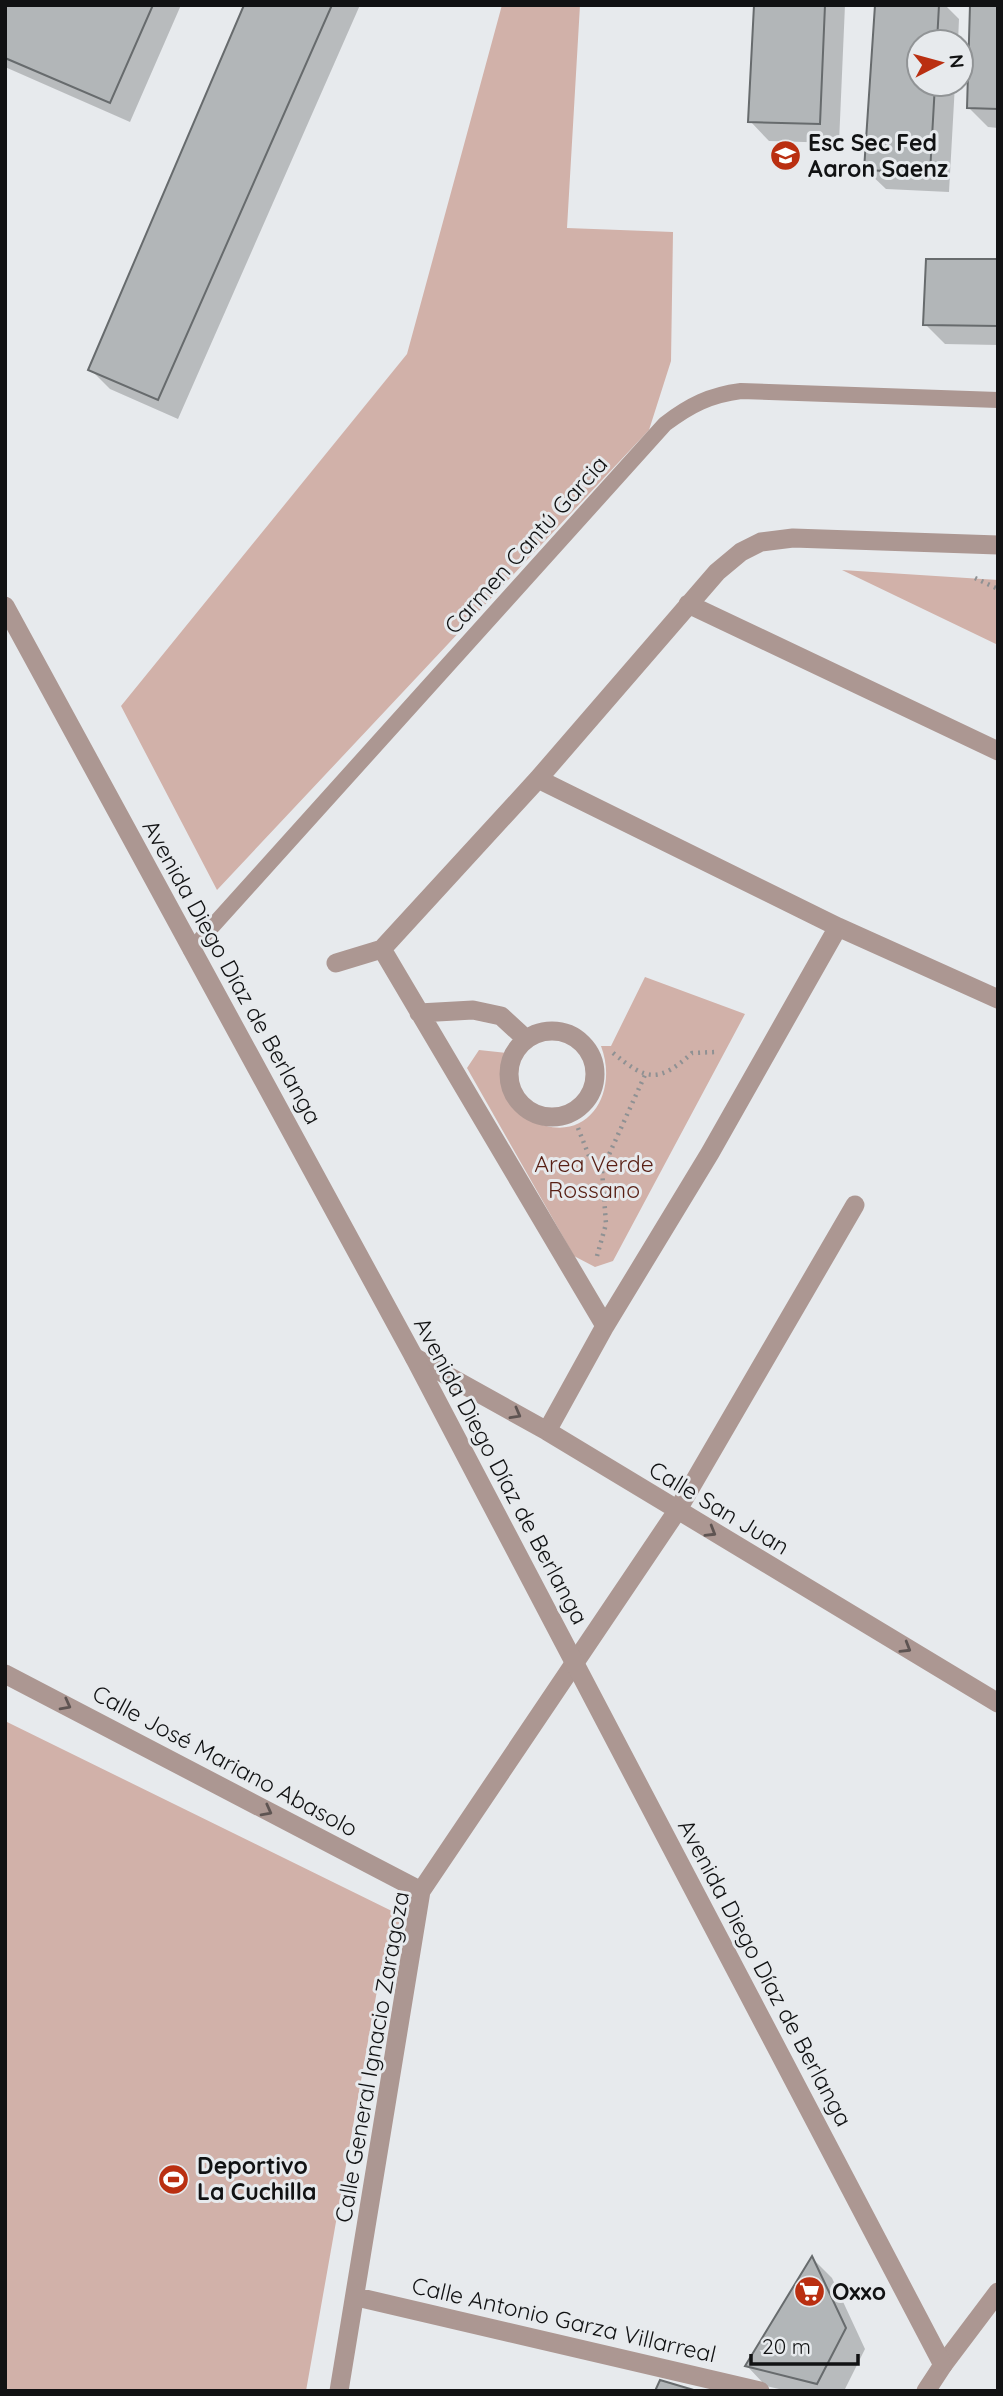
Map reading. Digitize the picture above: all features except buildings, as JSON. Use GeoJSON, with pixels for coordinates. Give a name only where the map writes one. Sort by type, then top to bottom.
{"type":"FeatureCollection","features":[{"type":"Feature","properties":{"kind":"street"},"geometry":{"type":"LineString","coordinates":[[335,963],[382,949],[538,779],[688,604],[741,552],[761,542],[793,538],[998,545]]}},
{"type":"Feature","properties":{"kind":"street"},"geometry":{"type":"LineString","coordinates":[[688,604],[998,751]]}},
{"type":"Feature","properties":{"kind":"street","name":"Avenida Diego Díaz de Berlanga"},"geometry":{"type":"LineString","coordinates":[[5,606],[414,1357],[943,2365]]}},
{"type":"Feature","properties":{"kind":"street"},"geometry":{"type":"LineString","coordinates":[[538,779],[838,927],[998,999]]}},
{"type":"Feature","properties":{"kind":"street"},"geometry":{"type":"LineString","coordinates":[[547,1432],[605,1326],[710,1153],[838,927]]}},
{"type":"Feature","properties":{"kind":"street"},"geometry":{"type":"LineString","coordinates":[[382,949],[605,1326]]}},
{"type":"Feature","properties":{"kind":"street"},"geometry":{"type":"LineString","coordinates":[[419,1013],[473,1010],[501,1016],[526,1039]]}},
{"type":"Feature","properties":{"kind":"street"},"geometry":{"type":"LineString","coordinates":[[539,1032],[560,1032],[580,1040],[589,1051],[595,1065],[591,1093],[572,1113],[544,1117],[531,1112],[512,1091],[510,1063],[526,1039],[539,1032]]}},
{"type":"Feature","properties":{"kind":"street","name":"Calle General Ignacio Zaragoza"},"geometry":{"type":"LineString","coordinates":[[339,2391],[421,1891],[677,1511],[855,1205]]}},
{"type":"Feature","properties":{"kind":"street","name":"Calle San Juan"},"geometry":{"type":"LineString","coordinates":[[414,1357],[547,1432],[998,1703]]}},
{"type":"Feature","properties":{"kind":"street","name":"Calle José Mariano Abasolo"},"geometry":{"type":"LineString","coordinates":[[5,1674],[421,1891]]}},
{"type":"Feature","properties":{"kind":"street"},"geometry":{"type":"LineString","coordinates":[[926,2391],[998,2291]]}},
{"type":"Feature","properties":{"kind":"street","name":"Calle Antonio Garza Villarreal"},"geometry":{"type":"LineString","coordinates":[[356,2297],[760,2391]]}},
{"type":"Feature","properties":{"kind":"lane","name":"Carmen Cantú Garcia"},"geometry":{"type":"LineString","coordinates":[[191,950],[656,434],[689,406],[713,395],[741,391],[998,400]]}},
{"type":"Feature","properties":{"kind":"path"},"geometry":{"type":"LineString","coordinates":[[975,578],[998,589]]}},
{"type":"Feature","properties":{"kind":"path"},"geometry":{"type":"LineString","coordinates":[[613,1053],[638,1074],[645,1075],[675,1069],[692,1053],[716,1052]]}},
{"type":"Feature","properties":{"kind":"path"},"geometry":{"type":"LineString","coordinates":[[596,1259],[606,1224],[602,1170],[645,1075]]}},
{"type":"Feature","properties":{"kind":"path"},"geometry":{"type":"LineString","coordinates":[[578,1128],[589,1156],[602,1170]]}},
{"type":"Feature","properties":{"kind":"green space"},"geometry":{"type":"Polygon","coordinates":[[[502,5],[580,5],[567,228],[673,232],[671,361],[649,430],[217,890],[121,706],[407,354],[502,5]]]}},
{"type":"Feature","properties":{"kind":"green space"},"geometry":{"type":"Polygon","coordinates":[[[842,570],[998,580],[998,645],[842,570]]]}},
{"type":"Feature","properties":{"kind":"green space","name":"Area Verde Rossano"},"geometry":{"type":"Polygon","coordinates":[[[645,977],[745,1014],[613,1261],[595,1267],[574,1256],[467,1068],[479,1050],[507,1053],[507,1090],[513,1108],[529,1119],[549,1127],[566,1127],[581,1122],[593,1112],[606,1083],[606,1065],[601,1046],[611,1046],[645,977]]]}},
{"type":"Feature","properties":{"kind":"green space","name":"Deportivo La Cuchilla"},"geometry":{"type":"Polygon","coordinates":[[[5,1721],[402,1916],[381,1968],[306,2391],[5,2391],[5,1721]]]}},
{"type":"Feature","properties":{"kind":"place","name":"Esc Sec Fed Aaron Saenz"},"geometry":{"type":"Point","coordinates":[785,156]}},
{"type":"Feature","properties":{"kind":"place","name":"Deportivo La Cuchilla"},"geometry":{"type":"Point","coordinates":[174,2179]}},
{"type":"Feature","properties":{"kind":"place","name":"Oxxo"},"geometry":{"type":"Point","coordinates":[809,2292]}}]}
